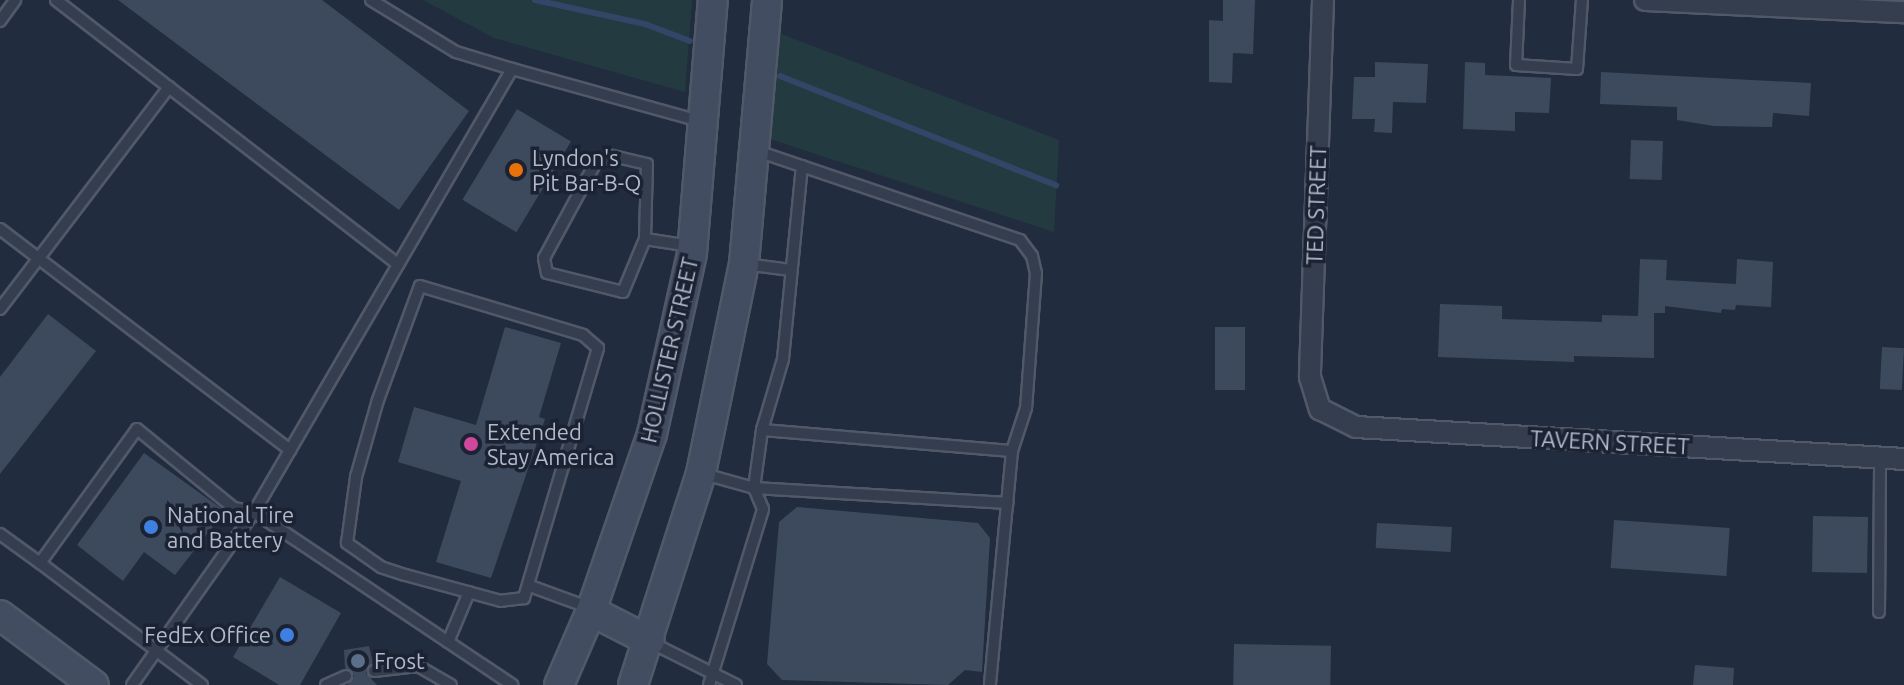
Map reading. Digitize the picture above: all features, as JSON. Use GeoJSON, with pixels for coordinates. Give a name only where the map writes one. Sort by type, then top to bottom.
{"type":"FeatureCollection","features":[{"type":"Feature","properties":{"kind":"main road","name":"HOLLISTER STREET"},"geometry":{"type":"LineString","coordinates":[[559,685],[592,610],[652,434],[692,246],[705,122],[713,0]]}},
{"type":"Feature","properties":{"kind":"main road"},"geometry":{"type":"LineString","coordinates":[[633,685],[650,641],[701,473],[744,264],[757,151],[767,0]]}},
{"type":"Feature","properties":{"kind":"main road"},"geometry":{"type":"LineString","coordinates":[[592,610],[650,641]]}},
{"type":"Feature","properties":{"kind":"main road"},"geometry":{"type":"LineString","coordinates":[[0,615],[94,685]]}},
{"type":"Feature","properties":{"kind":"street","name":"TED STREET"},"geometry":{"type":"LineString","coordinates":[[1320,409],[1310,377],[1323,0]]}},
{"type":"Feature","properties":{"kind":"street"},"geometry":{"type":"LineString","coordinates":[[1645,0],[1904,12]]}},
{"type":"Feature","properties":{"kind":"street","name":"TAVERN STREET"},"geometry":{"type":"LineString","coordinates":[[1320,409],[1356,427],[1904,459]]}},
{"type":"Feature","properties":{"kind":"lane"},"geometry":{"type":"LineString","coordinates":[[0,21],[15,0]]}},
{"type":"Feature","properties":{"kind":"lane"},"geometry":{"type":"LineString","coordinates":[[56,0],[398,264]]}},
{"type":"Feature","properties":{"kind":"lane"},"geometry":{"type":"LineString","coordinates":[[371,0],[456,52],[705,122]]}},
{"type":"Feature","properties":{"kind":"lane"},"geometry":{"type":"LineString","coordinates":[[1519,0],[1516,65],[1577,69],[1582,0]]}},
{"type":"Feature","properties":{"kind":"lane"},"geometry":{"type":"LineString","coordinates":[[132,685],[254,512],[512,69]]}},
{"type":"Feature","properties":{"kind":"lane"},"geometry":{"type":"LineString","coordinates":[[0,309],[169,87]]}},
{"type":"Feature","properties":{"kind":"lane"},"geometry":{"type":"LineString","coordinates":[[757,151],[1020,240],[1032,256],[1036,273],[1026,408],[1012,451],[990,685]]}},
{"type":"Feature","properties":{"kind":"lane"},"geometry":{"type":"LineString","coordinates":[[611,156],[647,164],[645,239],[623,292],[547,273],[544,258],[596,162],[611,156]]}},
{"type":"Feature","properties":{"kind":"lane"},"geometry":{"type":"LineString","coordinates":[[709,685],[763,509],[754,488],[762,430],[783,359],[802,166]]}},
{"type":"Feature","properties":{"kind":"lane"},"geometry":{"type":"LineString","coordinates":[[0,229],[290,450]]}},
{"type":"Feature","properties":{"kind":"lane"},"geometry":{"type":"LineString","coordinates":[[645,239],[692,246]]}},
{"type":"Feature","properties":{"kind":"lane"},"geometry":{"type":"LineString","coordinates":[[744,264],[791,270]]}},
{"type":"Feature","properties":{"kind":"lane"},"geometry":{"type":"LineString","coordinates":[[420,286],[583,335],[598,348],[524,598],[501,601],[469,592],[381,567],[347,543],[344,533],[378,400],[420,286]]}},
{"type":"Feature","properties":{"kind":"lane"},"geometry":{"type":"LineString","coordinates":[[40,563],[137,429],[234,508],[254,512],[512,685]]}},
{"type":"Feature","properties":{"kind":"lane"},"geometry":{"type":"LineString","coordinates":[[762,430],[1012,451]]}},
{"type":"Feature","properties":{"kind":"lane"},"geometry":{"type":"LineString","coordinates":[[1879,612],[1880,458]]}},
{"type":"Feature","properties":{"kind":"lane"},"geometry":{"type":"LineString","coordinates":[[701,473],[754,488],[1008,503]]}},
{"type":"Feature","properties":{"kind":"lane"},"geometry":{"type":"LineString","coordinates":[[0,534],[202,685]]}},
{"type":"Feature","properties":{"kind":"lane"},"geometry":{"type":"LineString","coordinates":[[530,586],[592,610]]}},
{"type":"Feature","properties":{"kind":"lane"},"geometry":{"type":"LineString","coordinates":[[448,642],[469,592]]}},
{"type":"Feature","properties":{"kind":"lane"},"geometry":{"type":"LineString","coordinates":[[650,641],[736,685]]}},
{"type":"Feature","properties":{"kind":"lane"},"geometry":{"type":"LineString","coordinates":[[374,671],[418,666],[451,685]]}},
{"type":"Feature","properties":{"kind":"lane"},"geometry":{"type":"LineString","coordinates":[[326,685],[346,676]]}},
{"type":"Feature","properties":{"kind":"green space"},"geometry":{"type":"Polygon","coordinates":[[[423,0],[692,0],[685,92],[494,38],[423,0]]]}},
{"type":"Feature","properties":{"kind":"green space"},"geometry":{"type":"Polygon","coordinates":[[[776,32],[1059,140],[1054,232],[770,139],[776,32]]]}},
{"type":"Feature","properties":{"kind":"building"},"geometry":{"type":"Polygon","coordinates":[[[118,0],[322,0],[469,111],[399,210],[118,0]]]}},
{"type":"Feature","properties":{"kind":"building"},"geometry":{"type":"Polygon","coordinates":[[[1223,0],[1255,0],[1253,54],[1233,53],[1232,83],[1209,82],[1209,20],[1223,21],[1223,0]]]}},
{"type":"Feature","properties":{"kind":"building"},"geometry":{"type":"Polygon","coordinates":[[[1375,62],[1428,64],[1426,103],[1393,102],[1392,133],[1374,132],[1375,119],[1352,119],[1354,77],[1375,77],[1375,62]]]}},
{"type":"Feature","properties":{"kind":"building"},"geometry":{"type":"Polygon","coordinates":[[[1465,62],[1485,63],[1485,75],[1551,78],[1549,113],[1515,112],[1515,131],[1463,129],[1465,62]]]}},
{"type":"Feature","properties":{"kind":"building"},"geometry":{"type":"Polygon","coordinates":[[[1601,72],[1811,83],[1809,116],[1773,113],[1772,127],[1714,126],[1677,120],[1677,107],[1600,104],[1601,72]]]}},
{"type":"Feature","properties":{"kind":"building","name":"Lyndon's Pit Bar-B-Q"},"geometry":{"type":"Polygon","coordinates":[[[517,109],[571,141],[516,232],[462,200],[517,109]]]}},
{"type":"Feature","properties":{"kind":"building"},"geometry":{"type":"Polygon","coordinates":[[[1631,140],[1663,141],[1662,180],[1630,179],[1631,140]]]}},
{"type":"Feature","properties":{"kind":"building"},"geometry":{"type":"Polygon","coordinates":[[[1640,259],[1667,260],[1666,280],[1736,284],[1737,259],[1773,262],[1771,307],[1736,305],[1735,310],[1722,309],[1721,313],[1665,306],[1665,313],[1654,313],[1654,358],[1574,356],[1574,362],[1438,357],[1440,304],[1502,306],[1502,319],[1602,322],[1602,315],[1638,316],[1640,259]]]}},
{"type":"Feature","properties":{"kind":"building"},"geometry":{"type":"Polygon","coordinates":[[[48,314],[96,351],[0,474],[0,377],[48,314]]]}},
{"type":"Feature","properties":{"kind":"building","name":"Extended Stay America"},"geometry":{"type":"Polygon","coordinates":[[[505,327],[561,343],[539,417],[545,419],[491,578],[436,562],[461,481],[398,462],[414,407],[476,425],[505,327]]]}},
{"type":"Feature","properties":{"kind":"building"},"geometry":{"type":"Polygon","coordinates":[[[1215,327],[1245,327],[1245,390],[1215,390],[1215,327]]]}},
{"type":"Feature","properties":{"kind":"building"},"geometry":{"type":"Polygon","coordinates":[[[1882,347],[1904,348],[1902,390],[1880,389],[1882,347]]]}},
{"type":"Feature","properties":{"kind":"building","name":"National Tire and Battery"},"geometry":{"type":"Polygon","coordinates":[[[144,453],[225,511],[175,575],[144,552],[123,581],[77,545],[144,453]]]}},
{"type":"Feature","properties":{"kind":"building"},"geometry":{"type":"Polygon","coordinates":[[[797,507],[978,523],[990,538],[982,672],[965,670],[948,685],[782,680],[767,664],[779,522],[797,507]]]}},
{"type":"Feature","properties":{"kind":"building"},"geometry":{"type":"Polygon","coordinates":[[[1813,516],[1868,517],[1867,573],[1812,572],[1813,516]]]}},
{"type":"Feature","properties":{"kind":"building"},"geometry":{"type":"Polygon","coordinates":[[[1614,520],[1730,528],[1726,576],[1611,568],[1614,520]]]}},
{"type":"Feature","properties":{"kind":"building"},"geometry":{"type":"Polygon","coordinates":[[[1377,523],[1452,527],[1451,552],[1376,548],[1377,523]]]}},
{"type":"Feature","properties":{"kind":"building","name":"FedEx Office"},"geometry":{"type":"Polygon","coordinates":[[[280,577],[341,613],[300,685],[279,685],[233,657],[280,577]]]}},
{"type":"Feature","properties":{"kind":"building"},"geometry":{"type":"Polygon","coordinates":[[[1234,644],[1331,646],[1330,685],[1233,685],[1234,644]]]}},
{"type":"Feature","properties":{"kind":"building","name":"Frost"},"geometry":{"type":"Polygon","coordinates":[[[369,646],[373,663],[366,673],[377,685],[347,685],[354,676],[345,668],[344,650],[369,646]]]}},
{"type":"Feature","properties":{"kind":"building"},"geometry":{"type":"Polygon","coordinates":[[[1695,665],[1734,668],[1733,685],[1693,685],[1695,665]]]}},
{"type":"Feature","properties":{"kind":"waterway"},"geometry":{"type":"LineString","coordinates":[[535,0],[645,24],[690,41]]}},
{"type":"Feature","properties":{"kind":"waterway"},"geometry":{"type":"LineString","coordinates":[[780,76],[1056,185]]}},
{"type":"Feature","properties":{"kind":"place","name":"Lyndon's Pit Bar-B-Q"},"geometry":{"type":"Point","coordinates":[516,170]}},
{"type":"Feature","properties":{"kind":"place","name":"Extended Stay America"},"geometry":{"type":"Point","coordinates":[471,444]}},
{"type":"Feature","properties":{"kind":"place","name":"National Tire and Battery"},"geometry":{"type":"Point","coordinates":[151,527]}},
{"type":"Feature","properties":{"kind":"place","name":"FedEx Office"},"geometry":{"type":"Point","coordinates":[287,635]}},
{"type":"Feature","properties":{"kind":"place","name":"Frost"},"geometry":{"type":"Point","coordinates":[358,661]}}]}
